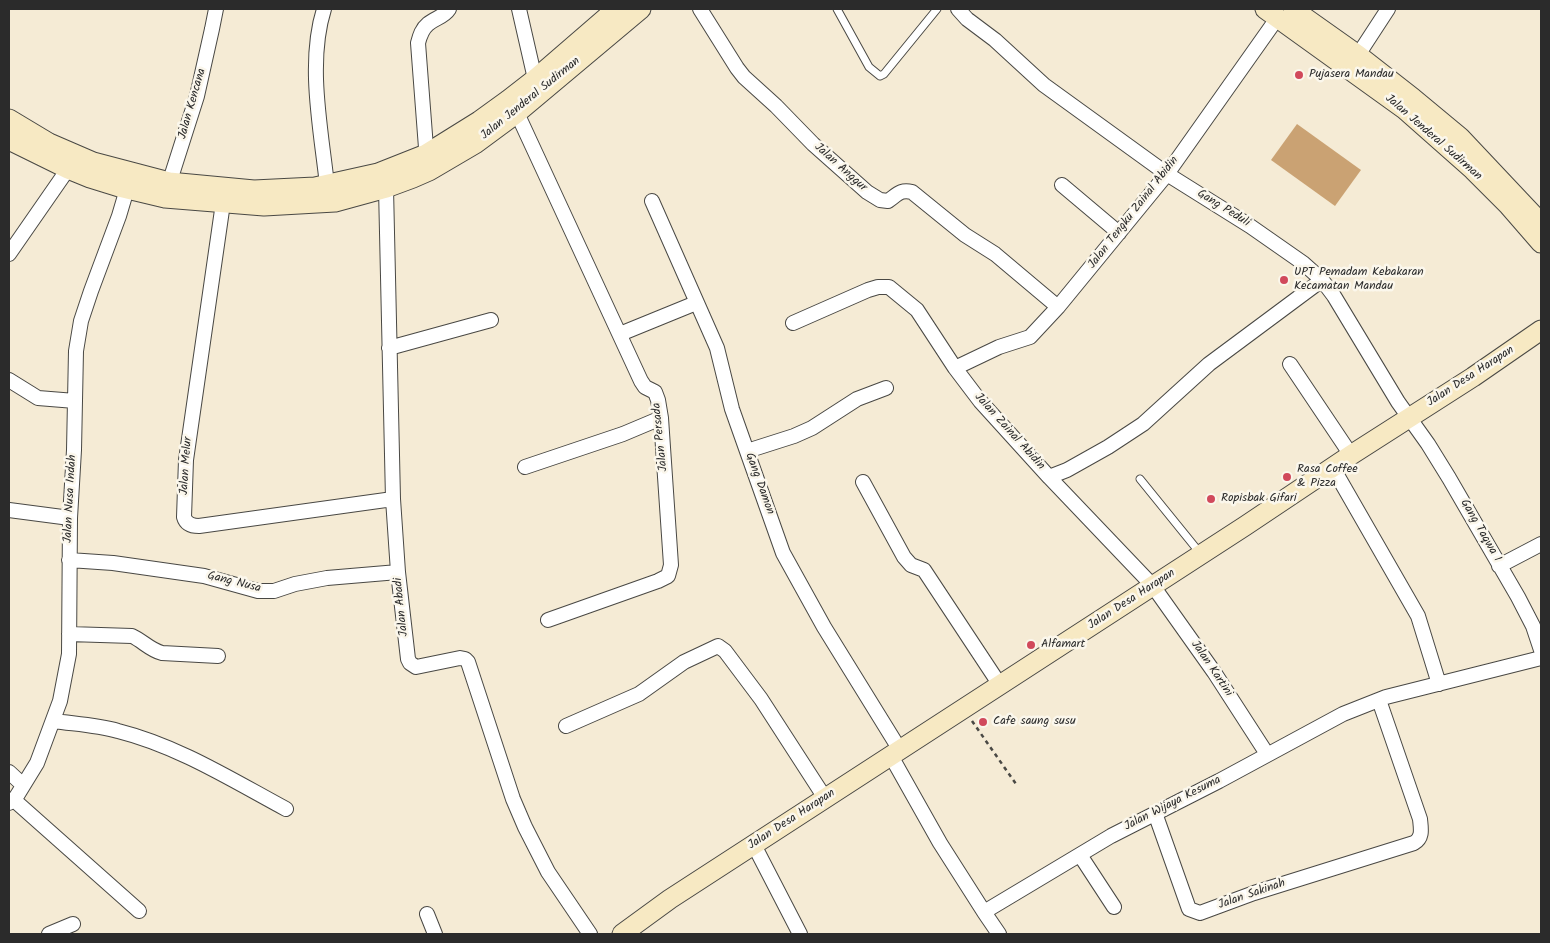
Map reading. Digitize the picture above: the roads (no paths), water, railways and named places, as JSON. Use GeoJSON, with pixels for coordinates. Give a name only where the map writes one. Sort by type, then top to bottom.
{"type":"FeatureCollection","features":[{"type":"Feature","properties":{"kind":"street","name":"Jalan Kencana"},"geometry":{"type":"LineString","coordinates":[[167,190],[197,96],[216,9]]}},
{"type":"Feature","properties":{"kind":"street"},"geometry":{"type":"LineString","coordinates":[[324,9],[318,32],[316,73],[327,184]]}},
{"type":"Feature","properties":{"kind":"street"},"geometry":{"type":"LineString","coordinates":[[428,162],[418,43],[421,33],[429,23],[441,17],[449,9]]}},
{"type":"Feature","properties":{"kind":"street"},"geometry":{"type":"LineString","coordinates":[[519,9],[535,78]]}},
{"type":"Feature","properties":{"kind":"street","name":"Jalan Jenderal Sudirman"},"geometry":{"type":"LineString","coordinates":[[9,119],[49,143],[167,190],[223,203],[264,206],[336,202],[386,188],[413,178],[428,162],[535,78],[616,9]]}},
{"type":"Feature","properties":{"kind":"street","name":"Jalan Jenderal Sudirman"},"geometry":{"type":"LineString","coordinates":[[9,140],[68,169],[127,189],[254,190],[316,187],[428,162],[475,144],[517,113],[641,9]]}},
{"type":"Feature","properties":{"kind":"street","name":"Jalan Anggur"},"geometry":{"type":"LineString","coordinates":[[700,9],[744,77],[813,144],[867,192],[880,200],[888,201],[898,192],[905,190],[912,192],[966,235],[995,254],[1058,307]]}},
{"type":"Feature","properties":{"kind":"street","name":"Gang Peduli"},"geometry":{"type":"LineString","coordinates":[[958,9],[967,19],[1024,65],[1044,85],[1166,174],[1250,226],[1303,263],[1322,280],[1334,296],[1409,418]]}},
{"type":"Feature","properties":{"kind":"street"},"geometry":{"type":"LineString","coordinates":[[1358,54],[1388,9]]}},
{"type":"Feature","properties":{"kind":"street","name":"Jalan Jenderal Sudirman"},"geometry":{"type":"LineString","coordinates":[[1279,12],[1358,54],[1409,103],[1508,205],[1541,244]]}},
{"type":"Feature","properties":{"kind":"street","name":"Jalan Jenderal Sudirman"},"geometry":{"type":"LineString","coordinates":[[1279,12],[1460,137],[1541,223]]}},
{"type":"Feature","properties":{"kind":"street","name":"Jalan Tengku Zainal Abidin"},"geometry":{"type":"LineString","coordinates":[[955,368],[999,347],[1030,337],[1058,307],[1166,174],[1279,12]]}},
{"type":"Feature","properties":{"kind":"street","name":"Jalan Persada"},"geometry":{"type":"LineString","coordinates":[[517,113],[641,381],[645,387],[655,392],[658,400],[661,418],[671,565],[668,576],[658,581],[548,620]]}},
{"type":"Feature","properties":{"kind":"street"},"geometry":{"type":"LineString","coordinates":[[9,254],[68,169]]}},
{"type":"Feature","properties":{"kind":"street"},"geometry":{"type":"LineString","coordinates":[[1062,185],[1119,233]]}},
{"type":"Feature","properties":{"kind":"street","name":"Jalan Abadi"},"geometry":{"type":"LineString","coordinates":[[386,188],[393,499],[398,572],[408,659],[416,667],[460,658],[468,662],[513,799],[525,827],[548,872],[590,934]]}},
{"type":"Feature","properties":{"kind":"street","name":"Jalan Nusa Indah"},"geometry":{"type":"LineString","coordinates":[[11,801],[37,763],[54,721],[69,654],[69,560],[76,351],[81,321],[90,291],[119,216],[127,189]]}},
{"type":"Feature","properties":{"kind":"street","name":"Gang Damon"},"geometry":{"type":"LineString","coordinates":[[652,201],[717,348],[732,410],[784,553],[896,753]]}},
{"type":"Feature","properties":{"kind":"street","name":"Jalan Melur"},"geometry":{"type":"LineString","coordinates":[[223,203],[186,460],[185,520],[188,524],[199,526],[393,499]]}},
{"type":"Feature","properties":{"kind":"street"},"geometry":{"type":"LineString","coordinates":[[1050,477],[1067,470],[1108,447],[1143,424],[1209,364],[1322,280]]}},
{"type":"Feature","properties":{"kind":"street","name":"Jalan Zainal Abidin"},"geometry":{"type":"LineString","coordinates":[[793,322],[868,290],[889,288],[917,310],[955,368],[980,401],[1153,586]]}},
{"type":"Feature","properties":{"kind":"street"},"geometry":{"type":"LineString","coordinates":[[620,334],[696,304]]}},
{"type":"Feature","properties":{"kind":"street"},"geometry":{"type":"LineString","coordinates":[[389,348],[491,320]]}},
{"type":"Feature","properties":{"kind":"street","name":"Jalan Desa Harapan"},"geometry":{"type":"LineString","coordinates":[[633,931],[670,899],[1201,555],[1351,455],[1473,377],[1541,330]]}},
{"type":"Feature","properties":{"kind":"street"},"geometry":{"type":"LineString","coordinates":[[1290,364],[1351,455]]}},
{"type":"Feature","properties":{"kind":"street"},"geometry":{"type":"LineString","coordinates":[[9,380],[38,398],[75,401]]}},
{"type":"Feature","properties":{"kind":"street"},"geometry":{"type":"LineString","coordinates":[[747,451],[794,436],[812,428],[857,399],[886,388]]}},
{"type":"Feature","properties":{"kind":"street"},"geometry":{"type":"LineString","coordinates":[[525,467],[623,434],[661,418]]}},
{"type":"Feature","properties":{"kind":"street","name":"Gang Taqwa I"},"geometry":{"type":"LineString","coordinates":[[1409,418],[1449,478],[1533,626],[1541,650]]}},
{"type":"Feature","properties":{"kind":"street"},"geometry":{"type":"LineString","coordinates":[[1333,468],[1418,616],[1439,684]]}},
{"type":"Feature","properties":{"kind":"street"},"geometry":{"type":"LineString","coordinates":[[863,482],[904,557],[911,565],[924,570],[1000,686]]}},
{"type":"Feature","properties":{"kind":"street"},"geometry":{"type":"LineString","coordinates":[[9,510],[70,518]]}},
{"type":"Feature","properties":{"kind":"street"},"geometry":{"type":"LineString","coordinates":[[1499,566],[1541,544]]}},
{"type":"Feature","properties":{"kind":"street","name":"Gang Nusa"},"geometry":{"type":"LineString","coordinates":[[69,560],[113,563],[204,576],[258,591],[274,591],[295,584],[327,578],[398,572]]}},
{"type":"Feature","properties":{"kind":"street","name":"Jalan Kartini"},"geometry":{"type":"LineString","coordinates":[[1153,586],[1214,672],[1267,754]]}},
{"type":"Feature","properties":{"kind":"street"},"geometry":{"type":"LineString","coordinates":[[69,634],[132,636],[154,651],[162,653],[218,656]]}},
{"type":"Feature","properties":{"kind":"street"},"geometry":{"type":"LineString","coordinates":[[566,726],[639,694],[684,662],[718,646],[725,651],[761,699],[825,798]]}},
{"type":"Feature","properties":{"kind":"street","name":"Jalan Wijaya Kesuma"},"geometry":{"type":"LineString","coordinates":[[984,912],[1111,836],[1219,781],[1343,714],[1379,700],[1541,658]]}},
{"type":"Feature","properties":{"kind":"street","name":"Jalan Sakinah"},"geometry":{"type":"LineString","coordinates":[[1154,813],[1189,909],[1200,913],[1254,893],[1414,843],[1420,836],[1420,819],[1379,700]]}},
{"type":"Feature","properties":{"kind":"street"},"geometry":{"type":"LineString","coordinates":[[54,721],[118,731],[162,746],[200,763],[286,809]]}},
{"type":"Feature","properties":{"kind":"street"},"geometry":{"type":"LineString","coordinates":[[896,753],[940,843],[999,934]]}},
{"type":"Feature","properties":{"kind":"street"},"geometry":{"type":"LineString","coordinates":[[9,772],[23,785]]}},
{"type":"Feature","properties":{"kind":"street"},"geometry":{"type":"LineString","coordinates":[[11,801],[139,911]]}},
{"type":"Feature","properties":{"kind":"street"},"geometry":{"type":"LineString","coordinates":[[754,845],[800,934]]}},
{"type":"Feature","properties":{"kind":"street"},"geometry":{"type":"LineString","coordinates":[[1080,855],[1114,907]]}},
{"type":"Feature","properties":{"kind":"street"},"geometry":{"type":"LineString","coordinates":[[427,914],[435,934]]}},
{"type":"Feature","properties":{"kind":"street"},"geometry":{"type":"LineString","coordinates":[[50,934],[73,924]]}},
{"type":"Feature","properties":{"kind":"lane"},"geometry":{"type":"LineString","coordinates":[[837,9],[869,68],[880,76],[884,74],[937,9]]}},
{"type":"Feature","properties":{"kind":"lane"},"geometry":{"type":"LineString","coordinates":[[1140,479],[1201,555]]}},
{"type":"Feature","properties":{"kind":"place","name":"Pujasera Mandau"},"geometry":{"type":"Point","coordinates":[1299,75]}},
{"type":"Feature","properties":{"kind":"place","name":"UPT Pemadam Kebakaran Kecamatan Mandau"},"geometry":{"type":"Point","coordinates":[1284,280]}},
{"type":"Feature","properties":{"kind":"place","name":"Rasa Coffee & Pizza"},"geometry":{"type":"Point","coordinates":[1287,477]}},
{"type":"Feature","properties":{"kind":"place","name":"Ropisbak Gifari"},"geometry":{"type":"Point","coordinates":[1211,499]}},
{"type":"Feature","properties":{"kind":"place","name":"Alfamart"},"geometry":{"type":"Point","coordinates":[1031,645]}},
{"type":"Feature","properties":{"kind":"place","name":"Cafe saung susu"},"geometry":{"type":"Point","coordinates":[983,722]}}]}
